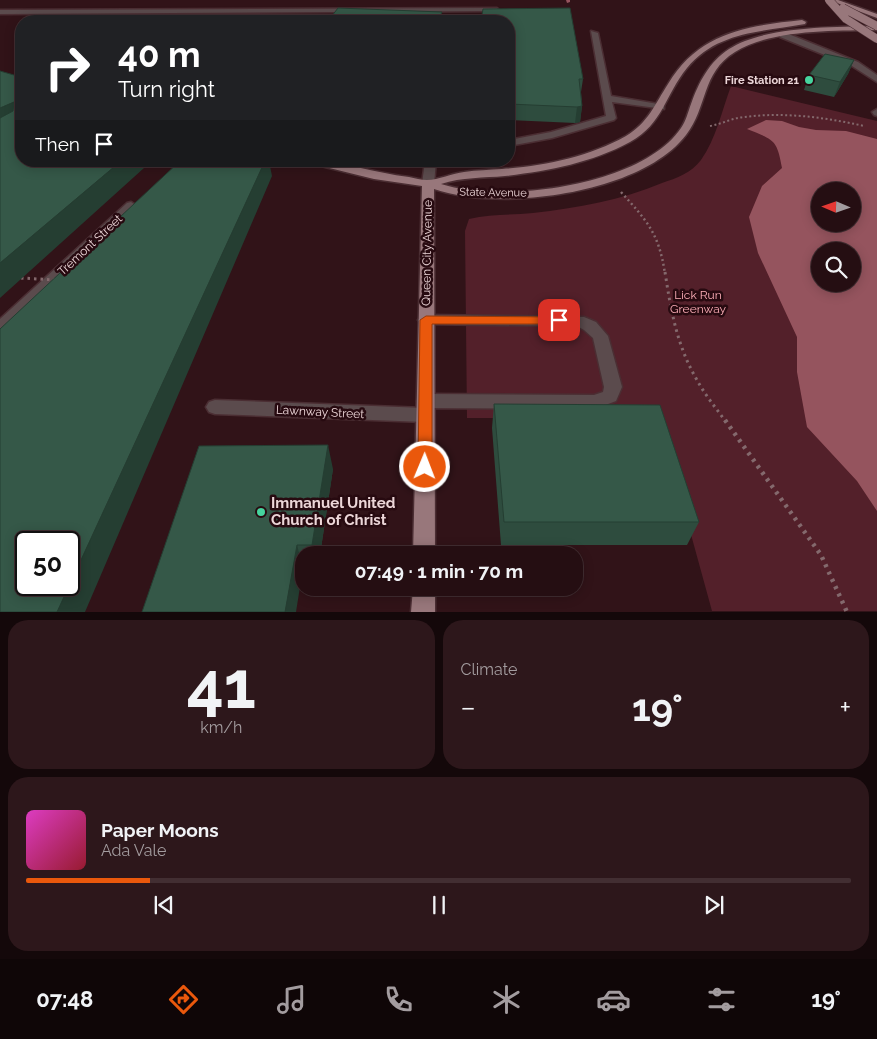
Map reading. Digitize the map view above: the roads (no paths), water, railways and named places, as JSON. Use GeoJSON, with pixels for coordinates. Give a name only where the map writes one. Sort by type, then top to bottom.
{"type":"FeatureCollection","features":[{"type":"Feature","properties":{"kind":"main road"},"geometry":{"type":"LineString","coordinates":[[830,0],[877,17]]}},
{"type":"Feature","properties":{"kind":"main road"},"geometry":{"type":"LineString","coordinates":[[830,0],[877,26]]}},
{"type":"Feature","properties":{"kind":"main road"},"geometry":{"type":"LineString","coordinates":[[830,0],[851,23],[877,38]]}},
{"type":"Feature","properties":{"kind":"main road"},"geometry":{"type":"LineString","coordinates":[[838,20],[877,17]]}},
{"type":"Feature","properties":{"kind":"main road","name":"State Avenue"},"geometry":{"type":"LineString","coordinates":[[428,184],[458,176],[509,172],[579,159],[612,147],[640,132],[651,123],[680,69],[688,59],[705,46],[727,36],[759,28],[813,21]]}},
{"type":"Feature","properties":{"kind":"main road","name":"State Avenue"},"geometry":{"type":"LineString","coordinates":[[428,184],[458,193],[517,194],[600,182],[642,166],[657,156],[681,134],[688,124],[706,78],[720,58],[744,45],[783,35],[816,30],[877,26]]}},
{"type":"Feature","properties":{"kind":"main road"},"geometry":{"type":"LineString","coordinates":[[339,167],[383,177],[428,184]]}},
{"type":"Feature","properties":{"kind":"main road","name":"Queen City Avenue"},"geometry":{"type":"LineString","coordinates":[[424,546],[428,184]]}},
{"type":"Feature","properties":{"kind":"main road"},"geometry":{"type":"LineString","coordinates":[[423,612],[424,596]]}},
{"type":"Feature","properties":{"kind":"street"},"geometry":{"type":"LineString","coordinates":[[0,12],[495,10]]}},
{"type":"Feature","properties":{"kind":"street"},"geometry":{"type":"LineString","coordinates":[[515,142],[552,135],[611,118],[594,33]]}},
{"type":"Feature","properties":{"kind":"street"},"geometry":{"type":"LineString","coordinates":[[783,35],[855,64],[877,79]]}},
{"type":"Feature","properties":{"kind":"street"},"geometry":{"type":"LineString","coordinates":[[608,98],[661,107]]}},
{"type":"Feature","properties":{"kind":"street","name":"Queen City Avenue"},"geometry":{"type":"LineString","coordinates":[[428,184],[430,167]]}},
{"type":"Feature","properties":{"kind":"street","name":"Tremont Street"},"geometry":{"type":"LineString","coordinates":[[0,328],[144,195]]}},
{"type":"Feature","properties":{"kind":"street","name":"Lawnway Street"},"geometry":{"type":"LineString","coordinates":[[214,407],[426,408],[595,402],[610,396],[613,387],[600,336],[590,326],[579,320],[426,320]]}},
{"type":"Feature","properties":{"kind":"place","name":"Fire Station 21"},"geometry":{"type":"Point","coordinates":[809,80]}},
{"type":"Feature","properties":{"kind":"place","name":"Immanuel United Church of Christ"},"geometry":{"type":"Point","coordinates":[261,512]}},
{"type":"Feature","properties":{"kind":"park label","name":"Lick Run Greenway"},"geometry":{"type":"Point","coordinates":[698,302]}}]}
